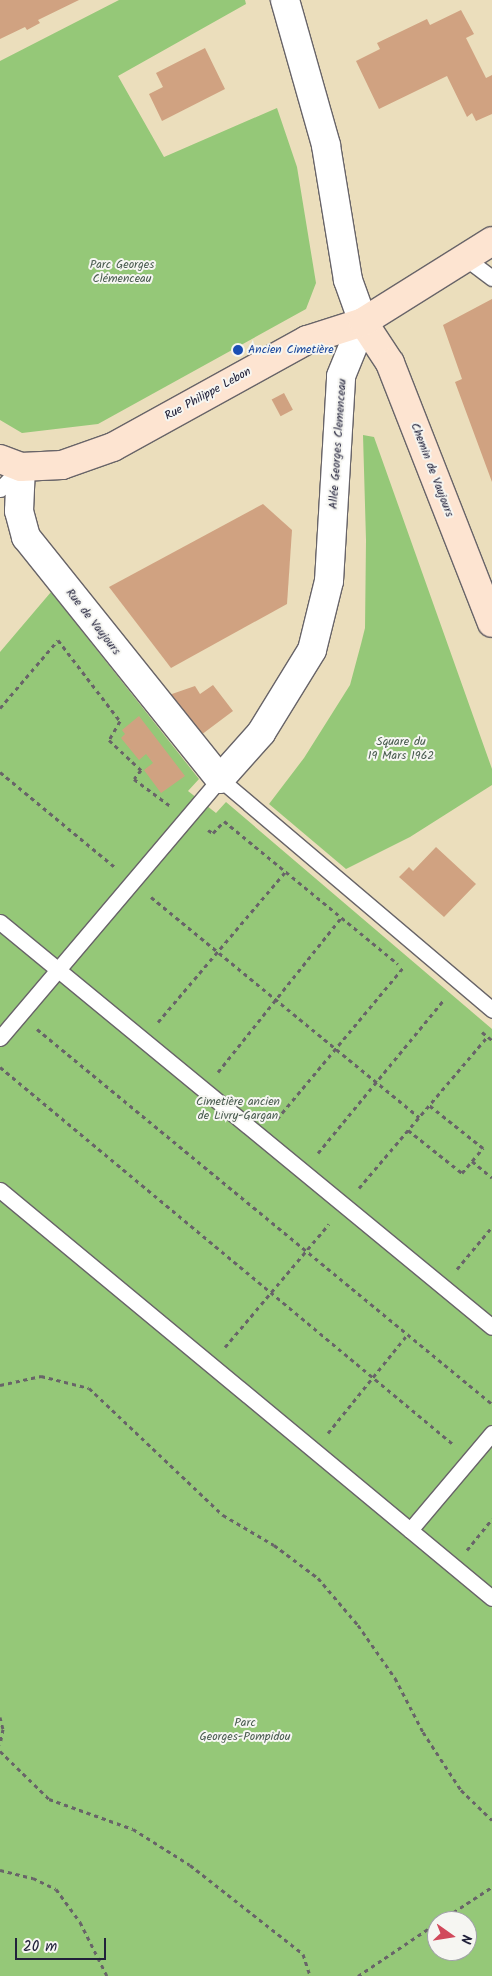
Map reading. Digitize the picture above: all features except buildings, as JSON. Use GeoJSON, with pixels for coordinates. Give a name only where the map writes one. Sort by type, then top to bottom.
{"type":"FeatureCollection","features":[{"type":"Feature","properties":{"kind":"street"},"geometry":{"type":"LineString","coordinates":[[285,0],[326,145],[348,280],[362,322]]}},
{"type":"Feature","properties":{"kind":"street","name":"Rue Philippe Lebon"},"geometry":{"type":"LineString","coordinates":[[10,462],[62,465],[113,447],[307,340],[362,322],[492,241]]}},
{"type":"Feature","properties":{"kind":"street","name":"Chemin de Vaujours"},"geometry":{"type":"LineString","coordinates":[[362,322],[390,363],[492,623]]}},
{"type":"Feature","properties":{"kind":"street","name":"Allée Georges Clemenceau"},"geometry":{"type":"LineString","coordinates":[[220,779],[262,733],[312,650],[329,581],[341,376],[362,322]]}},
{"type":"Feature","properties":{"kind":"street","name":"Rue de Vaujours"},"geometry":{"type":"LineString","coordinates":[[10,462],[26,537],[220,779]]}},
{"type":"Feature","properties":{"kind":"lane"},"geometry":{"type":"LineString","coordinates":[[464,257],[492,278]]}},
{"type":"Feature","properties":{"kind":"lane"},"geometry":{"type":"LineString","coordinates":[[0,489],[10,462]]}},
{"type":"Feature","properties":{"kind":"lane"},"geometry":{"type":"LineString","coordinates":[[0,1038],[220,779],[492,1010]]}},
{"type":"Feature","properties":{"kind":"lane"},"geometry":{"type":"LineString","coordinates":[[0,922],[492,1327]]}},
{"type":"Feature","properties":{"kind":"lane"},"geometry":{"type":"LineString","coordinates":[[0,1190],[492,1598]]}},
{"type":"Feature","properties":{"kind":"lane"},"geometry":{"type":"LineString","coordinates":[[410,1530],[492,1433]]}},
{"type":"Feature","properties":{"kind":"path"},"geometry":{"type":"LineString","coordinates":[[0,708],[58,640],[120,721],[110,740],[141,770],[134,779],[186,817],[213,833],[224,821],[409,973]]}},
{"type":"Feature","properties":{"kind":"path"},"geometry":{"type":"LineString","coordinates":[[0,772],[419,1117]]}},
{"type":"Feature","properties":{"kind":"path"},"geometry":{"type":"LineString","coordinates":[[142,1040],[285,872]]}},
{"type":"Feature","properties":{"kind":"path"},"geometry":{"type":"LineString","coordinates":[[203,1090],[341,918]]}},
{"type":"Feature","properties":{"kind":"path"},"geometry":{"type":"LineString","coordinates":[[261,1138],[403,968]]}},
{"type":"Feature","properties":{"kind":"path"},"geometry":{"type":"LineString","coordinates":[[436,995],[450,1007]]}},
{"type":"Feature","properties":{"kind":"path"},"geometry":{"type":"LineString","coordinates":[[303,1172],[443,1001]]}},
{"type":"Feature","properties":{"kind":"path"},"geometry":{"type":"LineString","coordinates":[[20,1014],[492,1404]]}},
{"type":"Feature","properties":{"kind":"path"},"geometry":{"type":"LineString","coordinates":[[480,1030],[492,1040]]}},
{"type":"Feature","properties":{"kind":"path"},"geometry":{"type":"LineString","coordinates":[[0,1067],[470,1459]]}},
{"type":"Feature","properties":{"kind":"path"},"geometry":{"type":"LineString","coordinates":[[408,1130],[462,1173],[483,1148],[429,1105]]}},
{"type":"Feature","properties":{"kind":"path"},"geometry":{"type":"LineString","coordinates":[[472,1161],[492,1178]]}},
{"type":"Feature","properties":{"kind":"path"},"geometry":{"type":"LineString","coordinates":[[442,1287],[492,1227]]}},
{"type":"Feature","properties":{"kind":"path"},"geometry":{"type":"LineString","coordinates":[[314,1450],[408,1334]]}},
{"type":"Feature","properties":{"kind":"path"},"geometry":{"type":"LineString","coordinates":[[0,1385],[41,1376],[89,1388],[224,1515],[274,1545],[318,1578],[358,1625],[395,1678],[423,1732],[461,1790],[492,1820]]}},
{"type":"Feature","properties":{"kind":"path"},"geometry":{"type":"LineString","coordinates":[[454,1566],[492,1519]]}},
{"type":"Feature","properties":{"kind":"path"},"geometry":{"type":"LineString","coordinates":[[0,1717],[3,1729],[0,1745]]}},
{"type":"Feature","properties":{"kind":"path"},"geometry":{"type":"LineString","coordinates":[[0,1750],[49,1799],[133,1829],[190,1865],[303,1954],[310,1976]]}},
{"type":"Feature","properties":{"kind":"path"},"geometry":{"type":"LineString","coordinates":[[0,1870],[33,1878],[56,1888],[80,1922],[107,1976]]}},
{"type":"Feature","properties":{"kind":"path"},"geometry":{"type":"LineString","coordinates":[[455,1911],[492,1887]]}},
{"type":"Feature","properties":{"kind":"path"},"geometry":{"type":"LineString","coordinates":[[358,1976],[427,1930]]}},
{"type":"Feature","properties":{"kind":"green space","name":"Parc Georges Clémenceau"},"geometry":{"type":"Polygon","coordinates":[[[119,0],[245,0],[246,4],[118,76],[164,157],[277,108],[297,167],[316,283],[306,309],[98,424],[22,433],[0,420],[0,61],[119,0]]]}},
{"type":"Feature","properties":{"kind":"green space","name":"Square du 19 Mars 1962"},"geometry":{"type":"Polygon","coordinates":[[[363,435],[374,437],[492,769],[492,785],[410,837],[346,869],[269,804],[304,758],[350,685],[361,644],[365,628],[366,540],[363,435]]]}},
{"type":"Feature","properties":{"kind":"green space"},"geometry":{"type":"Polygon","coordinates":[[[51,592],[199,779],[188,791],[216,813],[226,802],[492,1029],[492,1976],[0,1976],[0,652],[51,592]]]}},
{"type":"Feature","properties":{"kind":"place","name":"Ancien Cimetière"},"geometry":{"type":"Point","coordinates":[238,350]}},
{"type":"Feature","properties":{"kind":"park label","name":"Cimetière ancien de Livry-Gargan"},"geometry":{"type":"Point","coordinates":[238,1109]}},
{"type":"Feature","properties":{"kind":"park label","name":"Parc Georges-Pompidou"},"geometry":{"type":"Point","coordinates":[245,1730]}}]}
